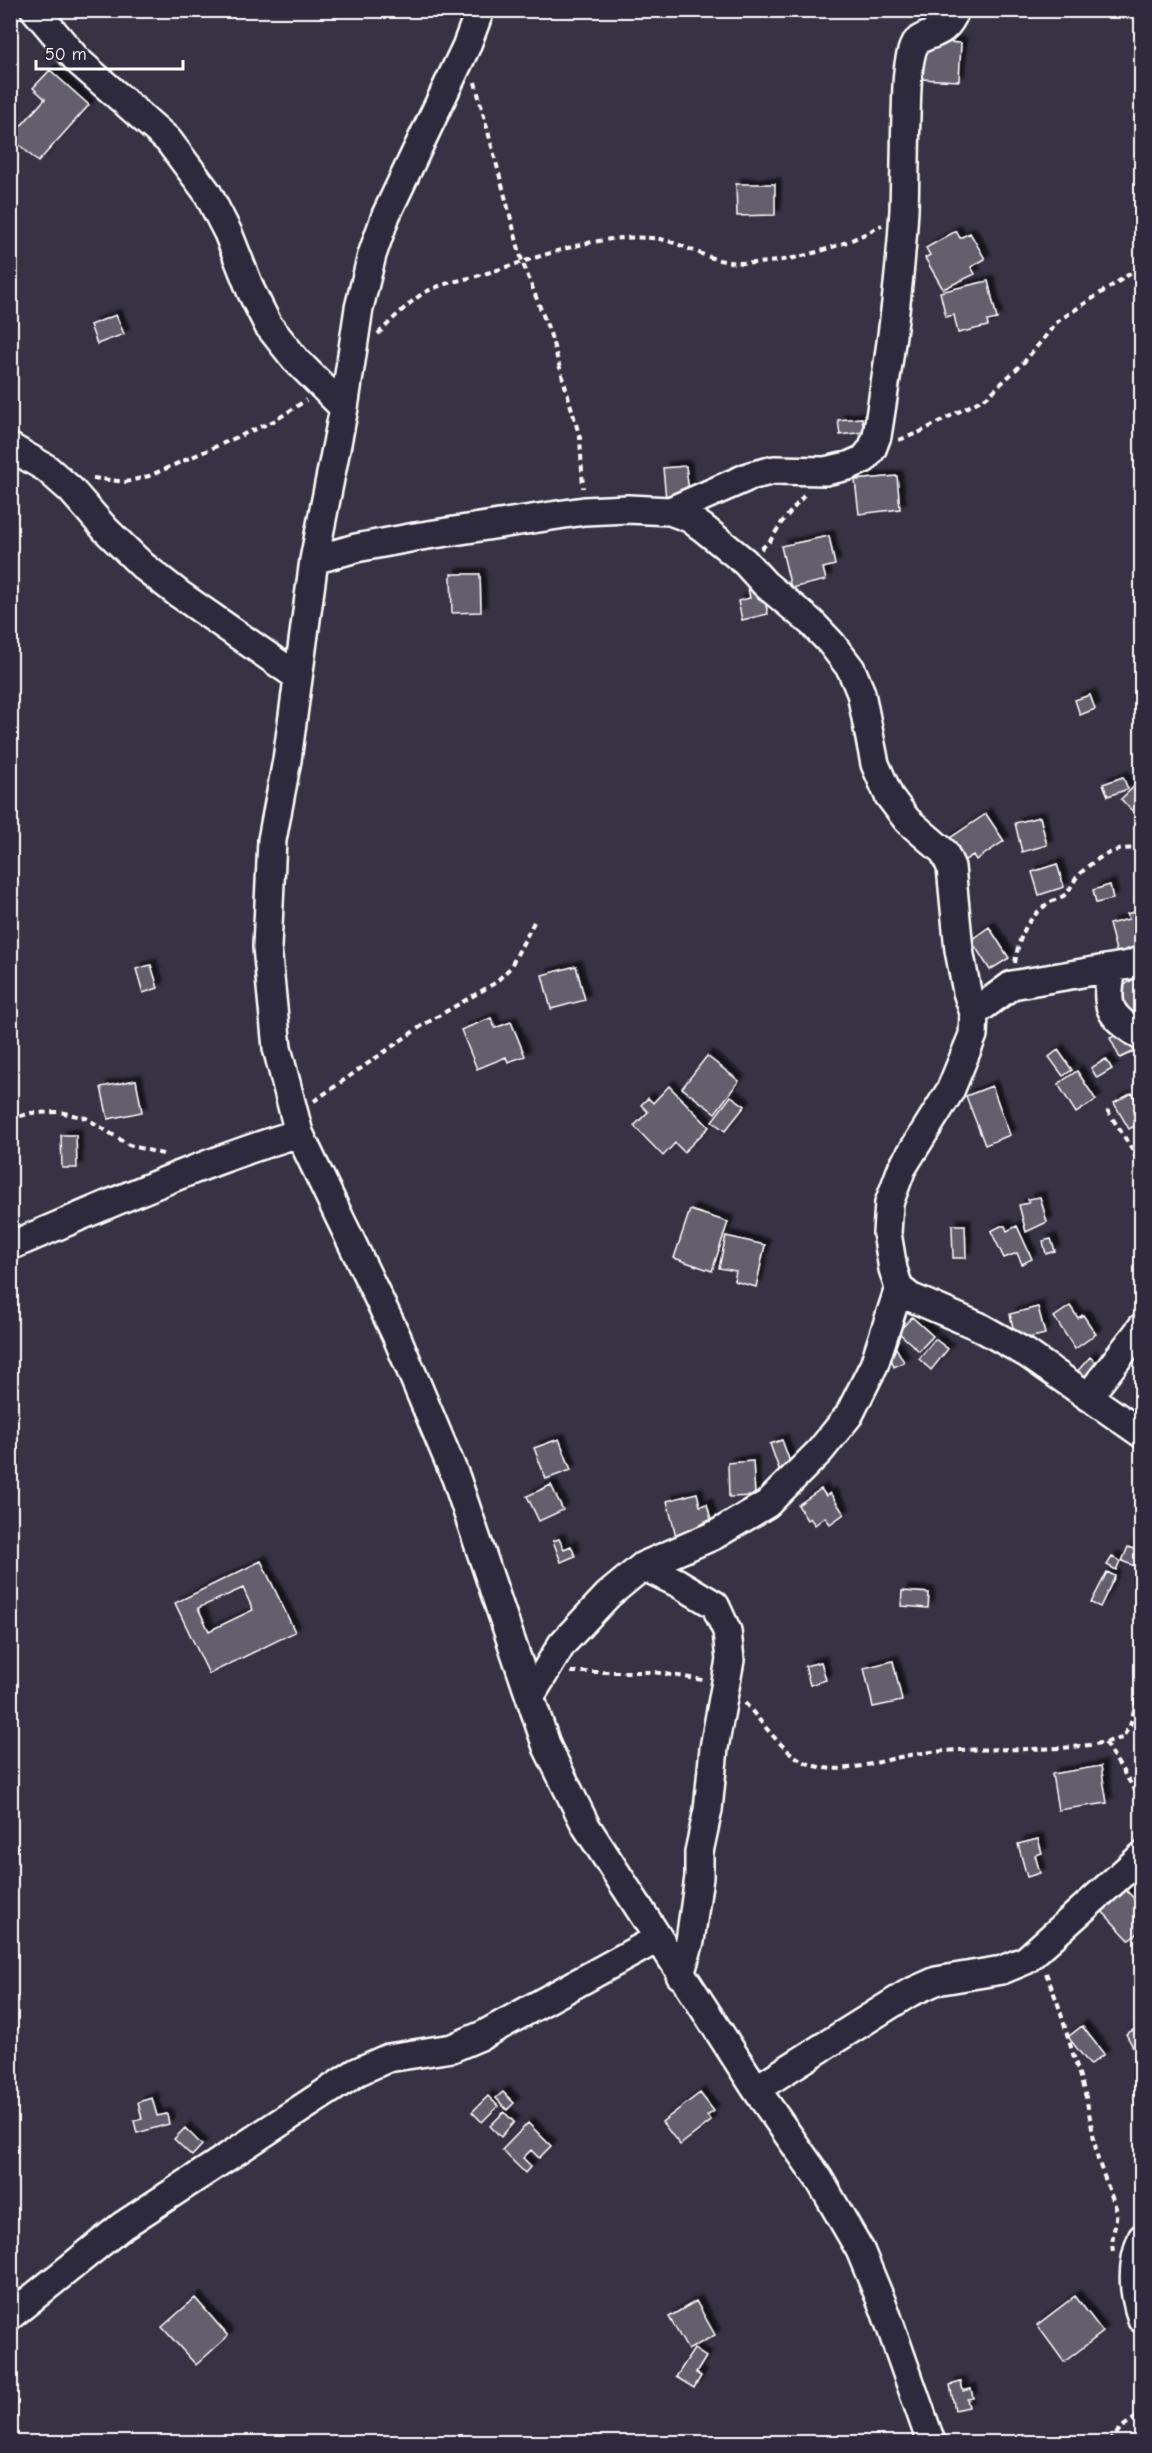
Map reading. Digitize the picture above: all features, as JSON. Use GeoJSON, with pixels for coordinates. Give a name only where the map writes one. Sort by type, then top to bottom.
{"type":"FeatureCollection","features":[{"type":"Feature","properties":{"kind":"street"},"geometry":{"type":"LineString","coordinates":[[35,10],[78,61],[168,140],[207,192],[228,233],[251,291],[268,325],[295,360],[344,408]]}},
{"type":"Feature","properties":{"kind":"street"},"geometry":{"type":"LineString","coordinates":[[480,10],[466,47],[386,215],[372,255],[359,308],[344,408],[314,561],[287,760],[272,840],[267,947],[277,1047],[298,1128],[396,1335],[456,1478],[547,1748],[569,1795],[586,1826],[680,1975],[819,2179],[860,2250],[884,2308],[931,2442]]}},
{"type":"Feature","properties":{"kind":"street"},"geometry":{"type":"LineString","coordinates":[[670,511],[750,477],[774,470],[825,471],[848,466],[864,459],[872,449],[877,436],[891,348],[903,213],[907,86],[912,49],[922,37],[943,30],[951,22],[955,10]]}},
{"type":"Feature","properties":{"kind":"street"},"geometry":{"type":"LineString","coordinates":[[10,447],[46,468],[143,566],[179,594],[298,677]]}},
{"type":"Feature","properties":{"kind":"street"},"geometry":{"type":"LineString","coordinates":[[314,561],[356,548],[415,537],[584,511],[628,509],[670,511],[689,518],[745,562],[782,599],[812,623],[851,669],[861,693],[875,764],[889,796],[907,820],[944,852],[951,867],[959,950],[967,992],[974,1013],[973,1035],[950,1091],[902,1168],[888,1203],[887,1233],[899,1288],[874,1365],[849,1415],[820,1452],[767,1504],[715,1535],[644,1566],[608,1594],[562,1644],[530,1697]]}},
{"type":"Feature","properties":{"kind":"street"},"geometry":{"type":"LineString","coordinates":[[974,1013],[1012,985],[1112,968],[1142,960]]}},
{"type":"Feature","properties":{"kind":"street"},"geometry":{"type":"LineString","coordinates":[[1112,968],[1107,997],[1109,1007],[1115,1017],[1142,1037]]}},
{"type":"Feature","properties":{"kind":"street"},"geometry":{"type":"LineString","coordinates":[[10,1246],[298,1128]]}},
{"type":"Feature","properties":{"kind":"street"},"geometry":{"type":"LineString","coordinates":[[899,1288],[910,1297],[978,1326],[1026,1353],[1142,1434]]}},
{"type":"Feature","properties":{"kind":"street"},"geometry":{"type":"LineString","coordinates":[[1088,1397],[1142,1327]]}},
{"type":"Feature","properties":{"kind":"street"},"geometry":{"type":"LineString","coordinates":[[644,1566],[715,1605],[727,1631],[730,1660],[714,1748],[708,1810],[699,1852],[699,1877],[690,1941],[680,1975]]}},
{"type":"Feature","properties":{"kind":"street"},"geometry":{"type":"LineString","coordinates":[[756,2089],[909,1993],[936,1981],[1002,1970],[1026,1960],[1142,1856]]}},
{"type":"Feature","properties":{"kind":"street"},"geometry":{"type":"LineString","coordinates":[[10,2316],[122,2226],[357,2072],[388,2058],[452,2048],[483,2035],[657,1939]]}},
{"type":"Feature","properties":{"kind":"street"},"geometry":{"type":"LineString","coordinates":[[1142,2238],[1132,2275],[1142,2319]]}},
{"type":"Feature","properties":{"kind":"path"},"geometry":{"type":"LineString","coordinates":[[475,80],[522,261],[550,333],[580,438],[584,511]]}},
{"type":"Feature","properties":{"kind":"path"},"geometry":{"type":"LineString","coordinates":[[350,357],[423,294],[447,284],[554,250],[604,238],[653,238],[716,259],[748,264],[828,248],[865,235],[903,213]]}},
{"type":"Feature","properties":{"kind":"path"},"geometry":{"type":"LineString","coordinates":[[872,449],[920,432],[987,397],[1024,362],[1058,321],[1142,266]]}},
{"type":"Feature","properties":{"kind":"path"},"geometry":{"type":"LineString","coordinates":[[91,478],[100,481],[126,482],[149,476],[276,420],[324,388]]}},
{"type":"Feature","properties":{"kind":"path"},"geometry":{"type":"LineString","coordinates":[[745,562],[770,541],[782,522],[825,471]]}},
{"type":"Feature","properties":{"kind":"path"},"geometry":{"type":"LineString","coordinates":[[1012,985],[1018,939],[1030,919],[1048,903],[1065,895],[1084,869],[1113,850],[1135,848],[1142,850]]}},
{"type":"Feature","properties":{"kind":"path"},"geometry":{"type":"LineString","coordinates":[[298,1128],[311,1104],[369,1061],[423,1024],[477,996],[495,983],[510,968],[534,921]]}},
{"type":"Feature","properties":{"kind":"path"},"geometry":{"type":"LineString","coordinates":[[1107,1110],[1142,1170]]}},
{"type":"Feature","properties":{"kind":"path"},"geometry":{"type":"LineString","coordinates":[[10,1119],[31,1113],[60,1112],[86,1118],[129,1144],[155,1151],[197,1168]]}},
{"type":"Feature","properties":{"kind":"path"},"geometry":{"type":"LineString","coordinates":[[545,1673],[652,1672],[688,1676],[727,1686],[745,1702],[783,1746],[806,1763],[831,1770],[930,1751],[1023,1750],[1105,1743],[1122,1738],[1130,1726],[1142,1677]]}},
{"type":"Feature","properties":{"kind":"path"},"geometry":{"type":"LineString","coordinates":[[1105,1743],[1142,1801]]}},
{"type":"Feature","properties":{"kind":"path"},"geometry":{"type":"LineString","coordinates":[[1035,1952],[1058,2004],[1086,2097],[1098,2160],[1116,2208],[1113,2252],[1132,2275]]}},
{"type":"Feature","properties":{"kind":"path"},"geometry":{"type":"LineString","coordinates":[[1109,2442],[1122,2427],[1142,2413]]}},
{"type":"Feature","properties":{"kind":"building"},"geometry":{"type":"Polygon","coordinates":[[[922,41],[961,43],[959,81],[920,79],[922,41]]]}},
{"type":"Feature","properties":{"kind":"building"},"geometry":{"type":"Polygon","coordinates":[[[50,70],[89,105],[38,162],[11,137],[45,99],[33,88],[50,70]]]}},
{"type":"Feature","properties":{"kind":"building"},"geometry":{"type":"Polygon","coordinates":[[[736,184],[775,184],[775,215],[737,216],[736,184]]]}},
{"type":"Feature","properties":{"kind":"building"},"geometry":{"type":"Polygon","coordinates":[[[956,231],[960,238],[970,233],[985,259],[971,267],[975,274],[943,289],[925,258],[930,255],[926,248],[956,231]]]}},
{"type":"Feature","properties":{"kind":"building"},"geometry":{"type":"Polygon","coordinates":[[[988,281],[997,319],[987,321],[988,326],[958,333],[954,315],[946,317],[940,292],[988,281]]]}},
{"type":"Feature","properties":{"kind":"building"},"geometry":{"type":"Polygon","coordinates":[[[116,315],[124,334],[97,344],[90,325],[116,315]]]}},
{"type":"Feature","properties":{"kind":"building"},"geometry":{"type":"Polygon","coordinates":[[[862,418],[864,432],[840,435],[838,420],[862,418]]]}},
{"type":"Feature","properties":{"kind":"building"},"geometry":{"type":"Polygon","coordinates":[[[686,466],[689,494],[666,499],[663,468],[686,466]]]}},
{"type":"Feature","properties":{"kind":"building"},"geometry":{"type":"Polygon","coordinates":[[[897,476],[900,509],[859,514],[855,480],[897,476]]]}},
{"type":"Feature","properties":{"kind":"building"},"geometry":{"type":"Polygon","coordinates":[[[829,536],[835,565],[823,568],[826,580],[791,588],[781,546],[829,536]]]}},
{"type":"Feature","properties":{"kind":"building"},"geometry":{"type":"Polygon","coordinates":[[[451,574],[480,574],[481,612],[452,613],[451,574]]]}},
{"type":"Feature","properties":{"kind":"building"},"geometry":{"type":"Polygon","coordinates":[[[761,585],[768,614],[742,620],[738,601],[750,598],[748,588],[761,585]]]}},
{"type":"Feature","properties":{"kind":"building"},"geometry":{"type":"Polygon","coordinates":[[[1090,695],[1095,709],[1080,715],[1075,700],[1090,695]]]}},
{"type":"Feature","properties":{"kind":"building"},"geometry":{"type":"Polygon","coordinates":[[[1123,777],[1128,789],[1108,796],[1103,784],[1123,777]]]}},
{"type":"Feature","properties":{"kind":"building"},"geometry":{"type":"Polygon","coordinates":[[[1142,779],[1142,810],[1136,815],[1121,799],[1142,779]]]}},
{"type":"Feature","properties":{"kind":"building"},"geometry":{"type":"Polygon","coordinates":[[[986,814],[1004,841],[976,860],[973,855],[962,862],[947,840],[986,814]]]}},
{"type":"Feature","properties":{"kind":"building"},"geometry":{"type":"Polygon","coordinates":[[[1040,817],[1047,845],[1022,852],[1015,823],[1040,817]]]}},
{"type":"Feature","properties":{"kind":"building"},"geometry":{"type":"Polygon","coordinates":[[[1057,864],[1064,887],[1039,895],[1032,872],[1057,864]]]}},
{"type":"Feature","properties":{"kind":"building"},"geometry":{"type":"Polygon","coordinates":[[[1110,885],[1113,899],[1096,903],[1093,890],[1110,885]]]}},
{"type":"Feature","properties":{"kind":"building"},"geometry":{"type":"Polygon","coordinates":[[[1140,910],[1142,948],[1117,954],[1109,924],[1129,919],[1127,914],[1140,910]]]}},
{"type":"Feature","properties":{"kind":"building"},"geometry":{"type":"Polygon","coordinates":[[[989,927],[1009,958],[990,970],[971,940],[989,927]]]}},
{"type":"Feature","properties":{"kind":"building"},"geometry":{"type":"Polygon","coordinates":[[[151,965],[158,988],[143,993],[136,969],[151,965]]]}},
{"type":"Feature","properties":{"kind":"building"},"geometry":{"type":"Polygon","coordinates":[[[576,966],[585,1000],[551,1009],[542,975],[576,966]]]}},
{"type":"Feature","properties":{"kind":"building"},"geometry":{"type":"Polygon","coordinates":[[[1141,974],[1142,1026],[1140,1027],[1116,991],[1141,974]]]}},
{"type":"Feature","properties":{"kind":"building"},"geometry":{"type":"Polygon","coordinates":[[[491,1018],[495,1028],[511,1022],[525,1056],[508,1062],[506,1057],[477,1069],[461,1030],[491,1018]]]}},
{"type":"Feature","properties":{"kind":"building"},"geometry":{"type":"Polygon","coordinates":[[[1129,1029],[1139,1049],[1120,1058],[1110,1038],[1129,1029]]]}},
{"type":"Feature","properties":{"kind":"building"},"geometry":{"type":"Polygon","coordinates":[[[1058,1050],[1072,1070],[1063,1076],[1049,1057],[1058,1050]]]}},
{"type":"Feature","properties":{"kind":"building"},"geometry":{"type":"Polygon","coordinates":[[[707,1056],[739,1081],[715,1113],[682,1088],[707,1056]]]}},
{"type":"Feature","properties":{"kind":"building"},"geometry":{"type":"Polygon","coordinates":[[[1106,1059],[1112,1069],[1097,1078],[1091,1068],[1106,1059]]]}},
{"type":"Feature","properties":{"kind":"building"},"geometry":{"type":"Polygon","coordinates":[[[1077,1071],[1096,1100],[1076,1113],[1058,1084],[1077,1071]]]}},
{"type":"Feature","properties":{"kind":"building"},"geometry":{"type":"Polygon","coordinates":[[[136,1080],[142,1112],[108,1119],[101,1087],[136,1080]]]}},
{"type":"Feature","properties":{"kind":"building"},"geometry":{"type":"Polygon","coordinates":[[[669,1086],[709,1127],[684,1152],[675,1143],[663,1156],[634,1126],[648,1112],[641,1105],[648,1098],[653,1103],[669,1086]]]}},
{"type":"Feature","properties":{"kind":"building"},"geometry":{"type":"Polygon","coordinates":[[[992,1086],[1010,1135],[985,1145],[966,1096],[992,1086]]]}},
{"type":"Feature","properties":{"kind":"building"},"geometry":{"type":"Polygon","coordinates":[[[1132,1093],[1142,1110],[1142,1122],[1129,1129],[1114,1103],[1132,1093]]]}},
{"type":"Feature","properties":{"kind":"building"},"geometry":{"type":"Polygon","coordinates":[[[731,1096],[745,1106],[725,1131],[712,1121],[731,1096]]]}},
{"type":"Feature","properties":{"kind":"building"},"geometry":{"type":"Polygon","coordinates":[[[61,1135],[76,1135],[77,1168],[62,1168],[61,1135]]]}},
{"type":"Feature","properties":{"kind":"building"},"geometry":{"type":"Polygon","coordinates":[[[1040,1197],[1047,1222],[1026,1232],[1019,1205],[1029,1203],[1028,1199],[1040,1197]]]}},
{"type":"Feature","properties":{"kind":"building"},"geometry":{"type":"Polygon","coordinates":[[[690,1210],[728,1222],[712,1271],[674,1258],[690,1210]]]}},
{"type":"Feature","properties":{"kind":"building"},"geometry":{"type":"Polygon","coordinates":[[[952,1225],[965,1225],[966,1258],[953,1258],[952,1225]]]}},
{"type":"Feature","properties":{"kind":"building"},"geometry":{"type":"Polygon","coordinates":[[[1005,1226],[1007,1231],[1017,1226],[1032,1259],[1022,1264],[1017,1253],[1004,1258],[991,1231],[1005,1226]]]}},
{"type":"Feature","properties":{"kind":"building"},"geometry":{"type":"Polygon","coordinates":[[[726,1236],[765,1245],[756,1287],[734,1281],[736,1271],[719,1268],[726,1236]]]}},
{"type":"Feature","properties":{"kind":"building"},"geometry":{"type":"Polygon","coordinates":[[[1051,1239],[1055,1251],[1046,1254],[1043,1241],[1051,1239]]]}},
{"type":"Feature","properties":{"kind":"building"},"geometry":{"type":"Polygon","coordinates":[[[1070,1306],[1078,1318],[1083,1315],[1096,1334],[1075,1349],[1054,1317],[1070,1306]]]}},
{"type":"Feature","properties":{"kind":"building"},"geometry":{"type":"Polygon","coordinates":[[[1038,1307],[1045,1334],[1016,1341],[1010,1314],[1038,1307]]]}},
{"type":"Feature","properties":{"kind":"building"},"geometry":{"type":"Polygon","coordinates":[[[912,1317],[933,1336],[919,1351],[898,1332],[912,1317]]]}},
{"type":"Feature","properties":{"kind":"building"},"geometry":{"type":"Polygon","coordinates":[[[935,1339],[948,1349],[931,1370],[919,1359],[935,1339]]]}},
{"type":"Feature","properties":{"kind":"building"},"geometry":{"type":"Polygon","coordinates":[[[896,1348],[904,1362],[894,1367],[888,1351],[896,1348]]]}},
{"type":"Feature","properties":{"kind":"building"},"geometry":{"type":"Polygon","coordinates":[[[1090,1357],[1104,1369],[1090,1386],[1075,1374],[1090,1357]]]}},
{"type":"Feature","properties":{"kind":"building"},"geometry":{"type":"Polygon","coordinates":[[[559,1439],[571,1470],[546,1479],[534,1448],[559,1439]]]}},
{"type":"Feature","properties":{"kind":"building"},"geometry":{"type":"Polygon","coordinates":[[[782,1440],[791,1465],[779,1469],[770,1444],[782,1440]]]}},
{"type":"Feature","properties":{"kind":"building"},"geometry":{"type":"Polygon","coordinates":[[[753,1461],[755,1496],[729,1497],[728,1463],[753,1461]]]}},
{"type":"Feature","properties":{"kind":"building"},"geometry":{"type":"Polygon","coordinates":[[[551,1485],[563,1510],[539,1521],[527,1496],[551,1485]]]}},
{"type":"Feature","properties":{"kind":"building"},"geometry":{"type":"Polygon","coordinates":[[[821,1489],[826,1496],[830,1493],[844,1514],[830,1524],[825,1517],[815,1525],[810,1518],[807,1520],[798,1505],[821,1489]]]}},
{"type":"Feature","properties":{"kind":"building"},"geometry":{"type":"Polygon","coordinates":[[[697,1493],[700,1506],[707,1504],[711,1520],[705,1521],[707,1528],[676,1536],[667,1501],[697,1493]]]}},
{"type":"Feature","properties":{"kind":"building"},"geometry":{"type":"Polygon","coordinates":[[[559,1539],[564,1549],[571,1546],[575,1556],[561,1562],[553,1541],[559,1539]]]}},
{"type":"Feature","properties":{"kind":"building"},"geometry":{"type":"Polygon","coordinates":[[[1128,1547],[1142,1552],[1142,1569],[1122,1561],[1128,1547]]]}},
{"type":"Feature","properties":{"kind":"building"},"geometry":{"type":"Polygon","coordinates":[[[1112,1557],[1120,1561],[1116,1570],[1107,1565],[1112,1557]]]}},
{"type":"Feature","properties":{"kind":"building"},"geometry":{"type":"Polygon","coordinates":[[[261,1561],[295,1632],[209,1674],[175,1603],[261,1561]],[[243,1588],[198,1608],[209,1631],[253,1610],[243,1588]]]}},
{"type":"Feature","properties":{"kind":"building"},"geometry":{"type":"Polygon","coordinates":[[[1107,1572],[1115,1576],[1100,1607],[1091,1603],[1107,1572]]]}},
{"type":"Feature","properties":{"kind":"building"},"geometry":{"type":"Polygon","coordinates":[[[902,1591],[929,1593],[928,1608],[901,1606],[902,1591]]]}},
{"type":"Feature","properties":{"kind":"building"},"geometry":{"type":"Polygon","coordinates":[[[893,1661],[902,1701],[873,1707],[864,1668],[893,1661]]]}},
{"type":"Feature","properties":{"kind":"building"},"geometry":{"type":"Polygon","coordinates":[[[821,1662],[826,1680],[810,1685],[805,1666],[821,1662]]]}},
{"type":"Feature","properties":{"kind":"building"},"geometry":{"type":"Polygon","coordinates":[[[1101,1766],[1107,1803],[1058,1810],[1052,1774],[1101,1766]]]}},
{"type":"Feature","properties":{"kind":"building"},"geometry":{"type":"Polygon","coordinates":[[[1038,1839],[1042,1853],[1035,1855],[1040,1873],[1027,1877],[1018,1844],[1038,1839]]]}},
{"type":"Feature","properties":{"kind":"building"},"geometry":{"type":"Polygon","coordinates":[[[1122,1886],[1142,1907],[1142,1930],[1129,1940],[1099,1908],[1122,1886]]]}},
{"type":"Feature","properties":{"kind":"building"},"geometry":{"type":"Polygon","coordinates":[[[1142,2025],[1142,2054],[1138,2056],[1126,2034],[1142,2025]]]}},
{"type":"Feature","properties":{"kind":"building"},"geometry":{"type":"Polygon","coordinates":[[[1082,2026],[1104,2054],[1090,2065],[1068,2037],[1082,2026]]]}},
{"type":"Feature","properties":{"kind":"building"},"geometry":{"type":"Polygon","coordinates":[[[503,2092],[514,2103],[507,2110],[496,2098],[503,2092]]]}},
{"type":"Feature","properties":{"kind":"building"},"geometry":{"type":"Polygon","coordinates":[[[700,2093],[714,2111],[707,2116],[711,2121],[680,2145],[662,2122],[700,2093]]]}},
{"type":"Feature","properties":{"kind":"building"},"geometry":{"type":"Polygon","coordinates":[[[488,2096],[498,2106],[482,2122],[472,2112],[488,2096]]]}},
{"type":"Feature","properties":{"kind":"building"},"geometry":{"type":"Polygon","coordinates":[[[152,2098],[157,2116],[167,2114],[169,2124],[137,2133],[134,2121],[142,2119],[138,2102],[152,2098]]]}},
{"type":"Feature","properties":{"kind":"building"},"geometry":{"type":"Polygon","coordinates":[[[504,2112],[514,2122],[501,2137],[490,2126],[504,2112]]]}},
{"type":"Feature","properties":{"kind":"building"},"geometry":{"type":"Polygon","coordinates":[[[528,2123],[551,2146],[539,2158],[531,2150],[523,2158],[531,2166],[525,2173],[502,2150],[528,2123]]]}},
{"type":"Feature","properties":{"kind":"building"},"geometry":{"type":"Polygon","coordinates":[[[185,2128],[202,2145],[192,2156],[174,2139],[185,2128]]]}},
{"type":"Feature","properties":{"kind":"building"},"geometry":{"type":"Polygon","coordinates":[[[1075,2296],[1103,2332],[1064,2362],[1037,2325],[1075,2296]]]}},
{"type":"Feature","properties":{"kind":"building"},"geometry":{"type":"Polygon","coordinates":[[[195,2298],[228,2336],[196,2365],[162,2327],[195,2298]]]}},
{"type":"Feature","properties":{"kind":"building"},"geometry":{"type":"Polygon","coordinates":[[[696,2301],[715,2335],[688,2350],[669,2317],[696,2301]]]}},
{"type":"Feature","properties":{"kind":"building"},"geometry":{"type":"Polygon","coordinates":[[[694,2349],[706,2357],[696,2373],[701,2376],[694,2388],[676,2377],[694,2349]]]}},
{"type":"Feature","properties":{"kind":"building"},"geometry":{"type":"Polygon","coordinates":[[[961,2382],[963,2391],[971,2389],[973,2398],[967,2399],[969,2407],[955,2410],[950,2385],[961,2382]]]}}]}
